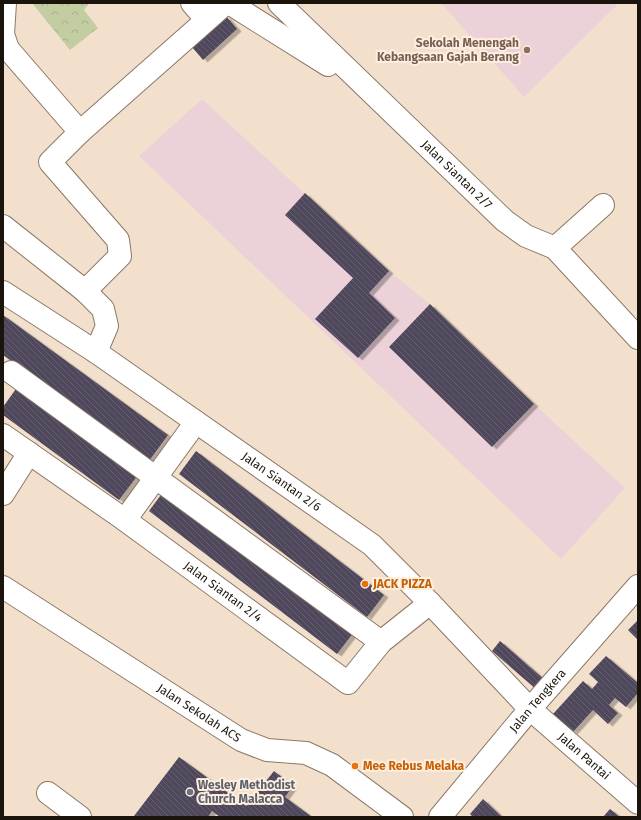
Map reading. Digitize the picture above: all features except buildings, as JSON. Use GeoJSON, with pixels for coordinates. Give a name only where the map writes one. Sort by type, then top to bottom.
{"type":"FeatureCollection","features":[{"type":"Feature","properties":{"kind":"street"},"geometry":{"type":"LineString","coordinates":[[5,3],[3,34],[8,49],[80,132]]}},
{"type":"Feature","properties":{"kind":"street"},"geometry":{"type":"LineString","coordinates":[[85,291],[120,256],[118,240],[50,162],[199,11],[226,3]]}},
{"type":"Feature","properties":{"kind":"street"},"geometry":{"type":"LineString","coordinates":[[230,3],[364,87]]}},
{"type":"Feature","properties":{"kind":"street","name":"Jalan Siantan 2/7"},"geometry":{"type":"LineString","coordinates":[[278,3],[505,221],[526,236],[555,248],[638,338]]}},
{"type":"Feature","properties":{"kind":"street"},"geometry":{"type":"LineString","coordinates":[[555,248],[603,205]]}},
{"type":"Feature","properties":{"kind":"street"},"geometry":{"type":"LineString","coordinates":[[3,226],[85,291],[103,309],[107,326],[96,352]]}},
{"type":"Feature","properties":{"kind":"street","name":"Jalan Siantan 2/6"},"geometry":{"type":"LineString","coordinates":[[3,292],[96,352],[372,545],[430,603],[530,709]]}},
{"type":"Feature","properties":{"kind":"street"},"geometry":{"type":"LineString","coordinates":[[6,374],[156,478],[381,642]]}},
{"type":"Feature","properties":{"kind":"street"},"geometry":{"type":"LineString","coordinates":[[125,520],[196,422]]}},
{"type":"Feature","properties":{"kind":"street","name":"Jalan Siantan 2/4"},"geometry":{"type":"LineString","coordinates":[[3,435],[125,520],[348,683],[381,642],[430,603]]}},
{"type":"Feature","properties":{"kind":"street"},"geometry":{"type":"LineString","coordinates":[[3,494],[29,453]]}},
{"type":"Feature","properties":{"kind":"street","name":"Jalan Tengkera"},"geometry":{"type":"LineString","coordinates":[[440,817],[530,709],[638,586]]}},
{"type":"Feature","properties":{"kind":"street","name":"Jalan Sekolah ACS"},"geometry":{"type":"LineString","coordinates":[[3,587],[241,740],[267,750],[306,753],[332,765],[402,817]]}},
{"type":"Feature","properties":{"kind":"street","name":"Jalan Pantai"},"geometry":{"type":"LineString","coordinates":[[530,709],[638,803]]}},
{"type":"Feature","properties":{"kind":"street"},"geometry":{"type":"LineString","coordinates":[[48,793],[80,817]]}},
{"type":"Feature","properties":{"kind":"shaded area","name":"Sekolah Menengah Kebangsaan Gajah Berang"},"geometry":{"type":"Polygon","coordinates":[[[441,3],[619,3],[524,97],[441,3]]]}},
{"type":"Feature","properties":{"kind":"shaded area"},"geometry":{"type":"Polygon","coordinates":[[[202,99],[389,271],[430,304],[534,404],[625,488],[561,559],[139,156],[202,99]]]}},
{"type":"Feature","properties":{"kind":"green space"},"geometry":{"type":"Polygon","coordinates":[[[32,3],[89,3],[84,10],[98,28],[70,50],[32,3]]]}},
{"type":"Feature","properties":{"kind":"place","name":"Sekolah Menengah Kebangsaan Gajah Berang"},"geometry":{"type":"Point","coordinates":[527,50]}},
{"type":"Feature","properties":{"kind":"place","name":"JACK PIZZA"},"geometry":{"type":"Point","coordinates":[365,584]}},
{"type":"Feature","properties":{"kind":"place","name":"Mee Rebus Melaka"},"geometry":{"type":"Point","coordinates":[355,766]}},
{"type":"Feature","properties":{"kind":"place","name":"Wesley Methodist Church Malacca"},"geometry":{"type":"Point","coordinates":[190,792]}}]}
